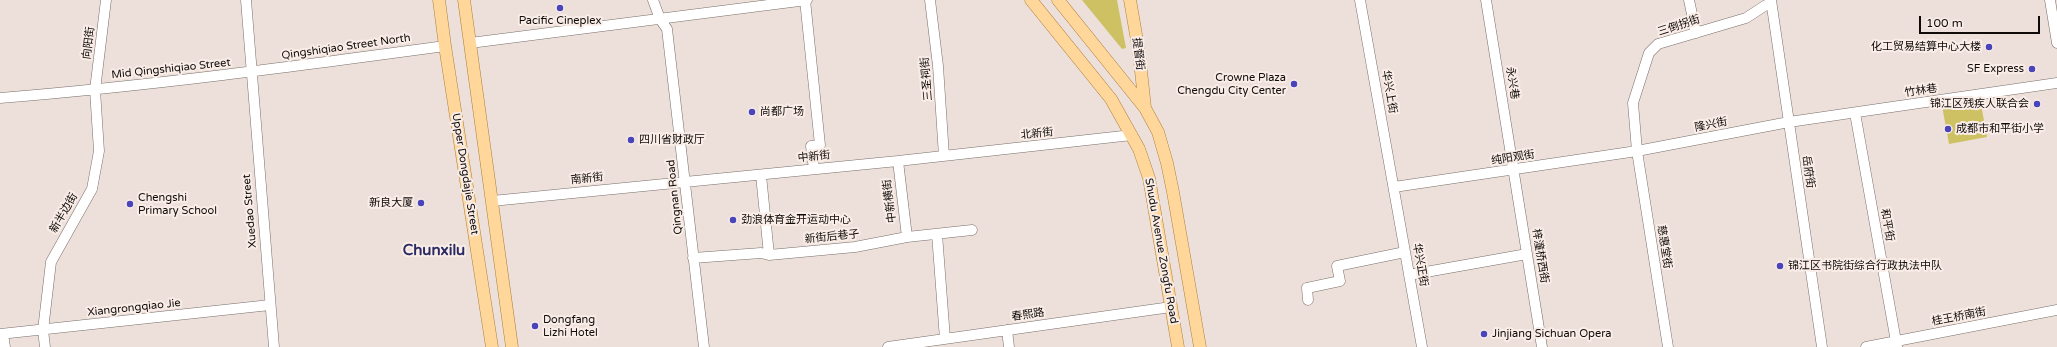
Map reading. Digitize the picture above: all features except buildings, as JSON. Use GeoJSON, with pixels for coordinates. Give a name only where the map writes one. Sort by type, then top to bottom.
{"type":"FeatureCollection","features":[{"type":"Feature","properties":{"kind":"main road","name":"Upper Dongdajie Street"},"geometry":{"type":"LineString","coordinates":[[440,0],[445,46],[492,347]]}},
{"type":"Feature","properties":{"kind":"main road","name":"Upper Dongdajie Street"},"geometry":{"type":"LineString","coordinates":[[464,0],[512,347]]}},
{"type":"Feature","properties":{"kind":"main road","name":"Shudu Avenue Zongfu Road"},"geometry":{"type":"LineString","coordinates":[[1031,0],[1111,99],[1132,135],[1149,178],[1178,347]]}},
{"type":"Feature","properties":{"kind":"main road","name":"Shudu Avenue Zongfu Road"},"geometry":{"type":"LineString","coordinates":[[1058,0],[1145,108],[1158,132],[1167,163],[1200,347]]}},
{"type":"Feature","properties":{"kind":"main road","name":"提督街"},"geometry":{"type":"LineString","coordinates":[[1130,0],[1139,52],[1145,108]]}},
{"type":"Feature","properties":{"kind":"street","name":"向阳街"},"geometry":{"type":"LineString","coordinates":[[95,90],[106,0]]}},
{"type":"Feature","properties":{"kind":"street","name":"Xuedao Street"},"geometry":{"type":"LineString","coordinates":[[246,0],[250,72],[274,347]]}},
{"type":"Feature","properties":{"kind":"street","name":"Qingnan Road"},"geometry":{"type":"LineString","coordinates":[[652,0],[660,19],[667,30],[704,347]]}},
{"type":"Feature","properties":{"kind":"street"},"geometry":{"type":"LineString","coordinates":[[470,42],[806,0],[820,145],[811,146],[814,169]]}},
{"type":"Feature","properties":{"kind":"street","name":"三圣祠街"},"geometry":{"type":"LineString","coordinates":[[930,0],[938,66],[944,156]]}},
{"type":"Feature","properties":{"kind":"street","name":"华兴上街"},"geometry":{"type":"LineString","coordinates":[[1360,0],[1394,187]]}},
{"type":"Feature","properties":{"kind":"street","name":"永兴巷"},"geometry":{"type":"LineString","coordinates":[[1486,0],[1514,170]]}},
{"type":"Feature","properties":{"kind":"street"},"geometry":{"type":"LineString","coordinates":[[1689,0],[1696,33]]}},
{"type":"Feature","properties":{"kind":"street"},"geometry":{"type":"LineString","coordinates":[[2050,0],[2057,43]]}},
{"type":"Feature","properties":{"kind":"street","name":"三倒拐街"},"geometry":{"type":"LineString","coordinates":[[1637,151],[1633,103],[1650,53],[1658,44],[1746,18],[1769,2]]}},
{"type":"Feature","properties":{"kind":"street","name":"岳府街"},"geometry":{"type":"LineString","coordinates":[[1769,2],[1789,122],[1822,347]]}},
{"type":"Feature","properties":{"kind":"street","name":"Qingshiqiao Street North"},"geometry":{"type":"LineString","coordinates":[[250,72],[445,46]]}},
{"type":"Feature","properties":{"kind":"street","name":"Mid Qingshiqiao Street"},"geometry":{"type":"LineString","coordinates":[[0,98],[95,90],[250,72]]}},
{"type":"Feature","properties":{"kind":"street","name":"竹林巷"},"geometry":{"type":"LineString","coordinates":[[1789,122],[2057,83]]}},
{"type":"Feature","properties":{"kind":"street","name":"新半边街"},"geometry":{"type":"LineString","coordinates":[[45,347],[43,330],[51,262],[92,189],[99,151],[95,90]]}},
{"type":"Feature","properties":{"kind":"street","name":"和平街"},"geometry":{"type":"LineString","coordinates":[[1855,113],[1896,344]]}},
{"type":"Feature","properties":{"kind":"street","name":"隆兴街"},"geometry":{"type":"LineString","coordinates":[[1637,151],[1789,122]]}},
{"type":"Feature","properties":{"kind":"street","name":"北新街"},"geometry":{"type":"LineString","coordinates":[[944,156],[1132,135]]}},
{"type":"Feature","properties":{"kind":"street","name":"纯阳观街"},"geometry":{"type":"LineString","coordinates":[[1394,187],[1637,151]]}},
{"type":"Feature","properties":{"kind":"street","name":"慈惠堂街"},"geometry":{"type":"LineString","coordinates":[[1637,151],[1668,347]]}},
{"type":"Feature","properties":{"kind":"street","name":"中新街"},"geometry":{"type":"LineString","coordinates":[[685,182],[944,156]]}},
{"type":"Feature","properties":{"kind":"street","name":"中新横街"},"geometry":{"type":"LineString","coordinates":[[898,161],[907,237]]}},
{"type":"Feature","properties":{"kind":"street","name":"梓潼桥西街"},"geometry":{"type":"LineString","coordinates":[[1514,170],[1542,347]]}},
{"type":"Feature","properties":{"kind":"street"},"geometry":{"type":"LineString","coordinates":[[762,175],[769,255]]}},
{"type":"Feature","properties":{"kind":"street","name":"南新街"},"geometry":{"type":"LineString","coordinates":[[492,201],[685,182]]}},
{"type":"Feature","properties":{"kind":"street","name":"华兴正街"},"geometry":{"type":"LineString","coordinates":[[1394,187],[1422,347]]}},
{"type":"Feature","properties":{"kind":"street","name":"新街后巷子"},"geometry":{"type":"LineString","coordinates":[[694,258],[761,253],[769,255],[855,247],[907,237],[972,230]]}},
{"type":"Feature","properties":{"kind":"street"},"geometry":{"type":"LineString","coordinates":[[938,234],[945,339]]}},
{"type":"Feature","properties":{"kind":"street"},"geometry":{"type":"LineString","coordinates":[[1308,300],[1307,288],[1340,281],[1338,266],[1405,252]]}},
{"type":"Feature","properties":{"kind":"street"},"geometry":{"type":"LineString","coordinates":[[1409,275],[1527,254]]}},
{"type":"Feature","properties":{"kind":"street","name":"Xiangrongqiao Jie"},"geometry":{"type":"LineString","coordinates":[[2,334],[270,305]]}},
{"type":"Feature","properties":{"kind":"street","name":"春熙路"},"geometry":{"type":"LineString","coordinates":[[888,347],[1171,307]]}},
{"type":"Feature","properties":{"kind":"street","name":"桂王桥南街"},"geometry":{"type":"LineString","coordinates":[[1866,347],[1896,344],[2057,310]]}},
{"type":"Feature","properties":{"kind":"street"},"geometry":{"type":"LineString","coordinates":[[1007,330],[1009,347]]}},
{"type":"Feature","properties":{"kind":"street"},"geometry":{"type":"LineString","coordinates":[[2,334],[5,347]]}},
{"type":"Feature","properties":{"kind":"shaded area"},"geometry":{"type":"Polygon","coordinates":[[[1082,0],[1117,0],[1126,48],[1122,49],[1082,0]]]}},
{"type":"Feature","properties":{"kind":"shaded area"},"geometry":{"type":"Polygon","coordinates":[[[1980,99],[1987,137],[1949,144],[1942,106],[1980,99]]]}},
{"type":"Feature","properties":{"kind":"place","name":"Pacific Cineplex"},"geometry":{"type":"Point","coordinates":[560,8]}},
{"type":"Feature","properties":{"kind":"place","name":"化工贸易结算中心大楼"},"geometry":{"type":"Point","coordinates":[1989,47]}},
{"type":"Feature","properties":{"kind":"place","name":"SF Express"},"geometry":{"type":"Point","coordinates":[2032,69]}},
{"type":"Feature","properties":{"kind":"place","name":"Crowne Plaza Chengdu City Center"},"geometry":{"type":"Point","coordinates":[1294,84]}},
{"type":"Feature","properties":{"kind":"place","name":"锦江区残疾人联合会"},"geometry":{"type":"Point","coordinates":[2037,104]}},
{"type":"Feature","properties":{"kind":"place","name":"尚都广场"},"geometry":{"type":"Point","coordinates":[752,112]}},
{"type":"Feature","properties":{"kind":"place","name":"成都市和平街小学"},"geometry":{"type":"Point","coordinates":[1948,129]}},
{"type":"Feature","properties":{"kind":"place","name":"四川省财政厅"},"geometry":{"type":"Point","coordinates":[631,140]}},
{"type":"Feature","properties":{"kind":"place","name":"新良大厦"},"geometry":{"type":"Point","coordinates":[421,203]}},
{"type":"Feature","properties":{"kind":"place","name":"Chengshi Primary School"},"geometry":{"type":"Point","coordinates":[130,204]}},
{"type":"Feature","properties":{"kind":"place","name":"劲浪体育金开运动中心"},"geometry":{"type":"Point","coordinates":[733,220]}},
{"type":"Feature","properties":{"kind":"place","name":"锦江区书院街综合行政执法中队"},"geometry":{"type":"Point","coordinates":[1780,266]}},
{"type":"Feature","properties":{"kind":"place","name":"Dongfang Lizhi Hotel"},"geometry":{"type":"Point","coordinates":[535,326]}},
{"type":"Feature","properties":{"kind":"place","name":"Jinjiang Sichuan Opera"},"geometry":{"type":"Point","coordinates":[1484,334]}},
{"type":"Feature","properties":{"kind":"district","name":"Chunxilu"},"geometry":{"type":"Point","coordinates":[434,251]}}]}
